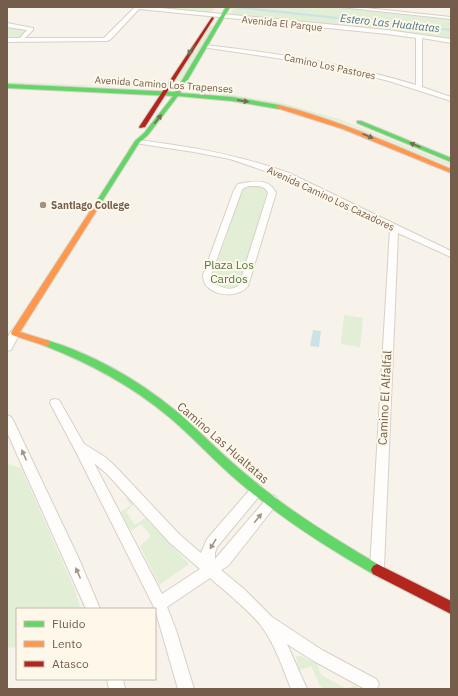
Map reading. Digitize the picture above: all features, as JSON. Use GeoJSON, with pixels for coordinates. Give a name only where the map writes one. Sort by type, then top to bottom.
{"type":"FeatureCollection","features":[{"type":"Feature","properties":{"kind":"street"},"geometry":{"type":"LineString","coordinates":[[7,40],[105,40],[109,38],[137,7]]}},
{"type":"Feature","properties":{"kind":"street","name":"Avenida El Parque"},"geometry":{"type":"LineString","coordinates":[[137,7],[222,11],[451,41]]}},
{"type":"Feature","properties":{"kind":"street"},"geometry":{"type":"LineString","coordinates":[[342,7],[451,18]]}},
{"type":"Feature","properties":{"kind":"street"},"geometry":{"type":"LineString","coordinates":[[408,14],[410,7]]}},
{"type":"Feature","properties":{"kind":"street"},"geometry":{"type":"LineString","coordinates":[[7,347],[137,142],[146,134],[179,90],[205,47],[222,11]]}},
{"type":"Feature","properties":{"kind":"street"},"geometry":{"type":"LineString","coordinates":[[137,142],[140,130],[165,89],[222,11]]}},
{"type":"Feature","properties":{"kind":"street"},"geometry":{"type":"LineString","coordinates":[[7,25],[31,29],[21,40]]}},
{"type":"Feature","properties":{"kind":"street"},"geometry":{"type":"LineString","coordinates":[[419,37],[419,88]]}},
{"type":"Feature","properties":{"kind":"street","name":"Camino Los Pastores"},"geometry":{"type":"LineString","coordinates":[[205,47],[316,61],[363,72],[451,99]]}},
{"type":"Feature","properties":{"kind":"street","name":"Avenida Camino Los Trapenses"},"geometry":{"type":"LineString","coordinates":[[7,79],[179,90],[283,100],[344,117],[451,160]]}},
{"type":"Feature","properties":{"kind":"street","name":"Avenida Camino Los Trapenses"},"geometry":{"type":"LineString","coordinates":[[7,86],[165,89]]}},
{"type":"Feature","properties":{"kind":"street","name":"Avenida Camino Los Trapenses"},"geometry":{"type":"LineString","coordinates":[[221,94],[277,107],[331,122],[451,171]]}},
{"type":"Feature","properties":{"kind":"street","name":"Avenida Camino Los Cazadores"},"geometry":{"type":"LineString","coordinates":[[137,142],[206,151],[268,167],[451,254]]}},
{"type":"Feature","properties":{"kind":"street"},"geometry":{"type":"LineString","coordinates":[[257,183],[261,175],[268,167]]}},
{"type":"Feature","properties":{"kind":"street"},"geometry":{"type":"LineString","coordinates":[[257,183],[272,189],[272,193],[244,283],[238,290],[231,292],[222,291],[209,283],[207,280],[207,275],[238,190],[243,185],[257,183]]}},
{"type":"Feature","properties":{"kind":"street","name":"Camino El Alfalfal"},"geometry":{"type":"LineString","coordinates":[[377,568],[394,228]]}},
{"type":"Feature","properties":{"kind":"street","name":"Camino Las Hualtatas"},"geometry":{"type":"LineString","coordinates":[[15,333],[44,342],[74,354],[101,367],[137,388],[171,414],[217,458],[257,490],[316,532],[377,568],[451,608]]}},
{"type":"Feature","properties":{"kind":"street"},"geometry":{"type":"LineString","coordinates":[[55,403],[80,448],[160,603],[186,689]]}},
{"type":"Feature","properties":{"kind":"street"},"geometry":{"type":"LineString","coordinates":[[7,420],[71,557],[93,608]]}},
{"type":"Feature","properties":{"kind":"street"},"geometry":{"type":"LineString","coordinates":[[80,448],[96,458],[110,470],[174,538],[239,594],[267,622],[317,655],[371,684]]}},
{"type":"Feature","properties":{"kind":"street"},"geometry":{"type":"LineString","coordinates":[[209,568],[208,554],[212,543],[257,490]]}},
{"type":"Feature","properties":{"kind":"street"},"geometry":{"type":"LineString","coordinates":[[160,603],[228,556],[272,501]]}},
{"type":"Feature","properties":{"kind":"street"},"geometry":{"type":"LineString","coordinates":[[267,622],[281,647],[299,689]]}},
{"type":"Feature","properties":{"kind":"green space"},"geometry":{"type":"Polygon","coordinates":[[[154,7],[214,7],[215,8],[210,13],[154,7]]]}},
{"type":"Feature","properties":{"kind":"green space"},"geometry":{"type":"Polygon","coordinates":[[[217,7],[333,7],[451,20],[451,39],[231,16],[230,15],[233,9],[217,7]]]}},
{"type":"Feature","properties":{"kind":"green space"},"geometry":{"type":"Polygon","coordinates":[[[210,26],[214,26],[180,81],[175,81],[210,26]]]}},
{"type":"Feature","properties":{"kind":"green space"},"geometry":{"type":"Polygon","coordinates":[[[7,27],[26,29],[28,31],[20,37],[7,38],[7,27]]]}},
{"type":"Feature","properties":{"kind":"green space"},"geometry":{"type":"Polygon","coordinates":[[[7,82],[160,88],[7,84],[7,82]]]}},
{"type":"Feature","properties":{"kind":"green space"},"geometry":{"type":"Polygon","coordinates":[[[222,93],[282,103],[339,119],[451,164],[451,167],[368,132],[326,117],[282,106],[221,95],[222,93]]]}},
{"type":"Feature","properties":{"kind":"green space","name":"Plaza Los Cardos"},"geometry":{"type":"Polygon","coordinates":[[[250,186],[264,188],[267,192],[240,282],[234,287],[225,287],[213,281],[212,277],[243,189],[250,186]]]}},
{"type":"Feature","properties":{"kind":"green space"},"geometry":{"type":"Polygon","coordinates":[[[344,315],[363,318],[360,347],[341,344],[344,315]]]}},
{"type":"Feature","properties":{"kind":"green space"},"geometry":{"type":"Polygon","coordinates":[[[7,464],[21,468],[75,590],[81,608],[16,608],[16,647],[7,648],[7,464]]]}},
{"type":"Feature","properties":{"kind":"green space"},"geometry":{"type":"Polygon","coordinates":[[[128,497],[134,504],[126,512],[135,525],[145,518],[189,564],[159,585],[140,546],[151,536],[141,524],[131,531],[121,512],[131,505],[126,499],[128,497]]]}},
{"type":"Feature","properties":{"kind":"green space"},"geometry":{"type":"Polygon","coordinates":[[[296,656],[301,656],[317,664],[321,675],[347,689],[322,689],[311,666],[299,670],[296,656]]]}},
{"type":"Feature","properties":{"kind":"green space"},"geometry":{"type":"Polygon","coordinates":[[[354,685],[360,689],[347,689],[354,685]]]}},
{"type":"Feature","properties":{"kind":"shaded area"},"geometry":{"type":"Polygon","coordinates":[[[313,330],[321,331],[319,347],[310,346],[313,330]]]}},
{"type":"Feature","properties":{"kind":"waterway","name":"Estero Las Hualtatas"},"geometry":{"type":"LineString","coordinates":[[234,7],[451,30]]}},
{"type":"Feature","properties":{"kind":"traffic: fast"},"geometry":{"type":"LineString","coordinates":[[99,202],[137,142],[146,134],[177,94],[228,7]]}},
{"type":"Feature","properties":{"kind":"traffic: fast"},"geometry":{"type":"LineString","coordinates":[[7,86],[193,95],[232,99],[279,107]]}},
{"type":"Feature","properties":{"kind":"traffic: fast"},"geometry":{"type":"LineString","coordinates":[[359,122],[451,160]]}},
{"type":"Feature","properties":{"kind":"traffic: fast"},"geometry":{"type":"LineString","coordinates":[[46,343],[96,364],[143,392],[172,414],[260,493],[292,517],[377,570]]}},
{"type":"Feature","properties":{"kind":"traffic: slow"},"geometry":{"type":"LineString","coordinates":[[279,107],[345,127],[451,171]]}},
{"type":"Feature","properties":{"kind":"traffic: slow"},"geometry":{"type":"LineString","coordinates":[[46,343],[15,333],[99,202]]}},
{"type":"Feature","properties":{"kind":"traffic: jam"},"geometry":{"type":"LineString","coordinates":[[142,127],[212,18]]}},
{"type":"Feature","properties":{"kind":"traffic: jam"},"geometry":{"type":"LineString","coordinates":[[377,570],[451,608]]}},
{"type":"Feature","properties":{"kind":"place","name":"Santiago College"},"geometry":{"type":"Point","coordinates":[43,205]}}]}
